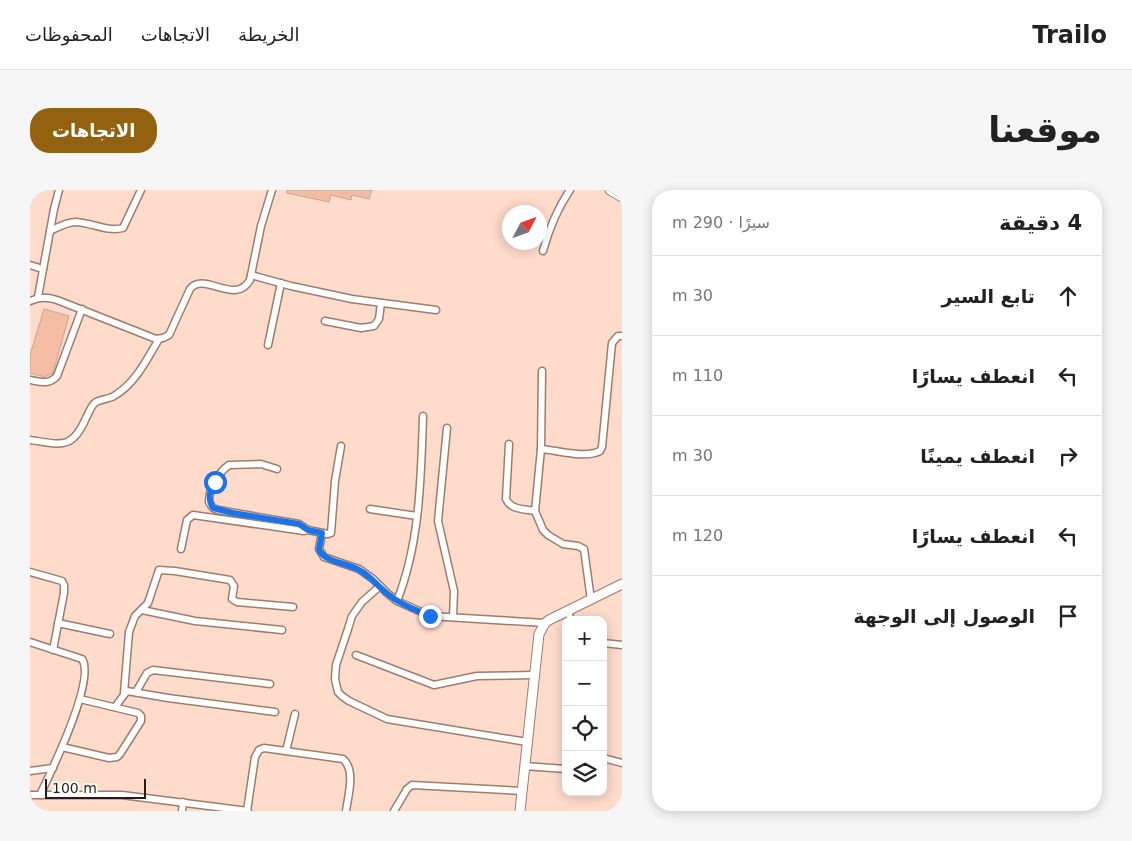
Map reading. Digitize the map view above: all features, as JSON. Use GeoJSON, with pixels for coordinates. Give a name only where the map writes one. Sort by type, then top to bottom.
{"type":"FeatureCollection","features":[{"type":"Feature","properties":{"kind":"street"},"geometry":{"type":"LineString","coordinates":[[38,297],[59,190]]}},
{"type":"Feature","properties":{"kind":"street"},"geometry":{"type":"LineString","coordinates":[[50,231],[75,222],[115,230],[123,228],[141,190]]}},
{"type":"Feature","properties":{"kind":"street"},"geometry":{"type":"LineString","coordinates":[[30,301],[38,297],[48,297],[156,339],[164,338],[169,335],[194,284],[198,282],[223,288],[242,289],[247,286],[261,226],[272,190]]}},
{"type":"Feature","properties":{"kind":"street"},"geometry":{"type":"LineString","coordinates":[[543,251],[558,208],[570,190]]}},
{"type":"Feature","properties":{"kind":"street"},"geometry":{"type":"LineString","coordinates":[[610,190],[621,194]]}},
{"type":"Feature","properties":{"kind":"street"},"geometry":{"type":"LineString","coordinates":[[30,265],[43,269]]}},
{"type":"Feature","properties":{"kind":"street"},"geometry":{"type":"LineString","coordinates":[[251,275],[352,299],[436,310]]}},
{"type":"Feature","properties":{"kind":"street"},"geometry":{"type":"LineString","coordinates":[[268,345],[280,283]]}},
{"type":"Feature","properties":{"kind":"street"},"geometry":{"type":"LineString","coordinates":[[325,321],[361,328],[374,326],[379,319],[381,302]]}},
{"type":"Feature","properties":{"kind":"street"},"geometry":{"type":"LineString","coordinates":[[30,380],[48,383],[57,376],[82,309]]}},
{"type":"Feature","properties":{"kind":"street"},"geometry":{"type":"LineString","coordinates":[[540,449],[585,454],[595,454],[602,449],[612,343],[614,339],[622,336]]}},
{"type":"Feature","properties":{"kind":"street"},"geometry":{"type":"LineString","coordinates":[[30,440],[62,445],[69,442],[81,430],[95,402],[112,397],[124,390],[136,377],[159,338]]}},
{"type":"Feature","properties":{"kind":"street"},"geometry":{"type":"LineString","coordinates":[[542,370],[540,449],[534,511],[543,530],[548,535],[563,544],[578,546],[584,549],[590,600]]}},
{"type":"Feature","properties":{"kind":"street"},"geometry":{"type":"LineString","coordinates":[[397,601],[409,566],[414,538],[422,455],[423,416]]}},
{"type":"Feature","properties":{"kind":"street"},"geometry":{"type":"LineString","coordinates":[[447,428],[438,521],[454,591],[453,617]]}},
{"type":"Feature","properties":{"kind":"street"},"geometry":{"type":"LineString","coordinates":[[509,444],[506,499],[508,504],[513,507],[534,511]]}},
{"type":"Feature","properties":{"kind":"street"},"geometry":{"type":"LineString","coordinates":[[181,549],[187,520],[189,516],[193,515],[328,534],[332,532],[335,481],[341,446]]}},
{"type":"Feature","properties":{"kind":"street"},"geometry":{"type":"LineString","coordinates":[[277,468],[261,464],[229,465],[222,471],[211,489],[210,502],[213,508],[299,524],[308,530]]}},
{"type":"Feature","properties":{"kind":"street"},"geometry":{"type":"LineString","coordinates":[[370,508],[417,516]]}},
{"type":"Feature","properties":{"kind":"street"},"geometry":{"type":"LineString","coordinates":[[322,533],[319,549],[322,554],[359,570],[373,579],[397,601],[430,616],[545,623],[562,618]]}},
{"type":"Feature","properties":{"kind":"street"},"geometry":{"type":"LineString","coordinates":[[115,707],[124,693],[129,632],[135,616],[148,603],[160,569],[230,580],[234,586],[232,599],[237,602],[293,607]]}},
{"type":"Feature","properties":{"kind":"street"},"geometry":{"type":"LineString","coordinates":[[30,572],[63,582],[64,593],[52,650]]}},
{"type":"Feature","properties":{"kind":"street"},"geometry":{"type":"LineString","coordinates":[[569,616],[590,600],[622,584]]}},
{"type":"Feature","properties":{"kind":"street"},"geometry":{"type":"LineString","coordinates":[[380,586],[362,602],[352,616],[336,665],[335,679],[338,692],[349,702],[387,719],[527,742]]}},
{"type":"Feature","properties":{"kind":"street"},"geometry":{"type":"LineString","coordinates":[[142,610],[196,621],[282,630]]}},
{"type":"Feature","properties":{"kind":"street"},"geometry":{"type":"LineString","coordinates":[[58,623],[110,634]]}},
{"type":"Feature","properties":{"kind":"street"},"geometry":{"type":"LineString","coordinates":[[520,811],[539,634],[545,623]]}},
{"type":"Feature","properties":{"kind":"street"},"geometry":{"type":"LineString","coordinates":[[30,642],[82,659],[86,671],[80,698],[62,747],[40,795]]}},
{"type":"Feature","properties":{"kind":"street"},"geometry":{"type":"LineString","coordinates":[[607,643],[622,645]]}},
{"type":"Feature","properties":{"kind":"street"},"geometry":{"type":"LineString","coordinates":[[356,655],[434,685],[477,676],[534,676]]}},
{"type":"Feature","properties":{"kind":"street"},"geometry":{"type":"LineString","coordinates":[[136,692],[146,674],[153,670],[270,684]]}},
{"type":"Feature","properties":{"kind":"street"},"geometry":{"type":"LineString","coordinates":[[124,693],[127,691],[136,692],[275,712]]}},
{"type":"Feature","properties":{"kind":"street"},"geometry":{"type":"LineString","coordinates":[[62,747],[110,758],[118,756],[132,737],[142,718],[138,713],[80,698]]}},
{"type":"Feature","properties":{"kind":"street"},"geometry":{"type":"LineString","coordinates":[[286,752],[295,714]]}},
{"type":"Feature","properties":{"kind":"street"},"geometry":{"type":"LineString","coordinates":[[30,795],[122,795],[248,811],[256,753],[264,748],[343,759],[347,762],[350,775],[346,811]]}},
{"type":"Feature","properties":{"kind":"street"},"geometry":{"type":"LineString","coordinates":[[607,759],[622,763]]}},
{"type":"Feature","properties":{"kind":"street"},"geometry":{"type":"LineString","coordinates":[[524,766],[562,769]]}},
{"type":"Feature","properties":{"kind":"street"},"geometry":{"type":"LineString","coordinates":[[30,771],[53,768]]}},
{"type":"Feature","properties":{"kind":"street"},"geometry":{"type":"LineString","coordinates":[[394,811],[407,789],[412,785],[522,791]]}},
{"type":"Feature","properties":{"kind":"street"},"geometry":{"type":"LineString","coordinates":[[182,811],[183,802]]}},
{"type":"Feature","properties":{"kind":"building"},"geometry":{"type":"Polygon","coordinates":[[[287,190],[372,190],[369,199],[352,195],[351,200],[331,195],[329,202],[287,193],[287,190]]]}},
{"type":"Feature","properties":{"kind":"building"},"geometry":{"type":"Polygon","coordinates":[[[44,309],[69,316],[53,373],[44,377],[30,373],[30,355],[44,309]]]}},
{"type":"Feature","properties":{"kind":"route"},"geometry":{"type":"LineString","coordinates":[[215,482],[209,497],[213,508],[299,524],[308,530],[322,533],[319,549],[324,557],[359,570],[373,579],[386,593],[397,601],[430,616]]}}]}
